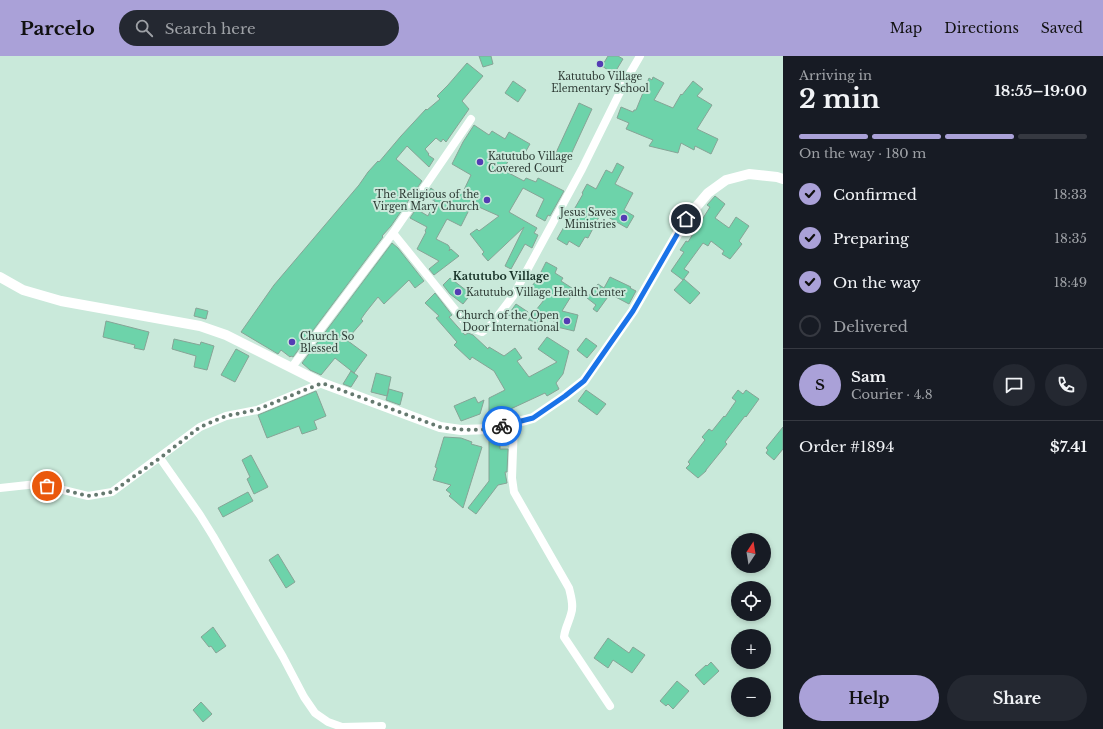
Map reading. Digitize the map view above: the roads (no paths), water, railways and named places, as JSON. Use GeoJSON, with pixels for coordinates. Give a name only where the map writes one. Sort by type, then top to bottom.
{"type":"FeatureCollection","features":[{"type":"Feature","properties":{"kind":"street"},"geometry":{"type":"LineString","coordinates":[[393,233],[469,327],[482,332],[491,325],[513,296],[582,169],[626,80],[640,56]]}},
{"type":"Feature","properties":{"kind":"street"},"geometry":{"type":"LineString","coordinates":[[292,367],[393,233],[472,119]]}},
{"type":"Feature","properties":{"kind":"street"},"geometry":{"type":"LineString","coordinates":[[0,277],[23,290],[60,301],[200,326],[226,335],[322,383],[440,427],[461,430],[492,429],[533,418],[584,381],[633,311],[686,219],[708,193],[726,180],[748,174],[783,179]]}},
{"type":"Feature","properties":{"kind":"street"},"geometry":{"type":"LineString","coordinates":[[0,488],[37,484],[88,496],[112,492],[200,427],[226,416],[256,410],[322,383]]}},
{"type":"Feature","properties":{"kind":"street"},"geometry":{"type":"LineString","coordinates":[[514,423],[512,478],[514,492],[569,588],[572,601],[572,613],[564,636],[610,706]]}},
{"type":"Feature","properties":{"kind":"street"},"geometry":{"type":"LineString","coordinates":[[160,458],[210,531],[283,657],[304,697],[315,713],[328,722],[342,727],[382,726]]}},
{"type":"Feature","properties":{"kind":"place","name":"Katutubo Village Elementary School"},"geometry":{"type":"Point","coordinates":[600,64]}},
{"type":"Feature","properties":{"kind":"place","name":"Katutubo Village Covered Court"},"geometry":{"type":"Point","coordinates":[480,162]}},
{"type":"Feature","properties":{"kind":"place","name":"The Religious of the Virgen Mary Church"},"geometry":{"type":"Point","coordinates":[487,200]}},
{"type":"Feature","properties":{"kind":"place","name":"Jesus Saves Ministries"},"geometry":{"type":"Point","coordinates":[624,218]}},
{"type":"Feature","properties":{"kind":"place","name":"Katutubo Village Health Center"},"geometry":{"type":"Point","coordinates":[458,292]}},
{"type":"Feature","properties":{"kind":"place","name":"Church of the Open Door International"},"geometry":{"type":"Point","coordinates":[567,321]}},
{"type":"Feature","properties":{"kind":"place","name":"Church So Blessed"},"geometry":{"type":"Point","coordinates":[292,342]}},
{"type":"Feature","properties":{"kind":"district","name":"Katutubo Village"},"geometry":{"type":"Point","coordinates":[501,276]}}]}
